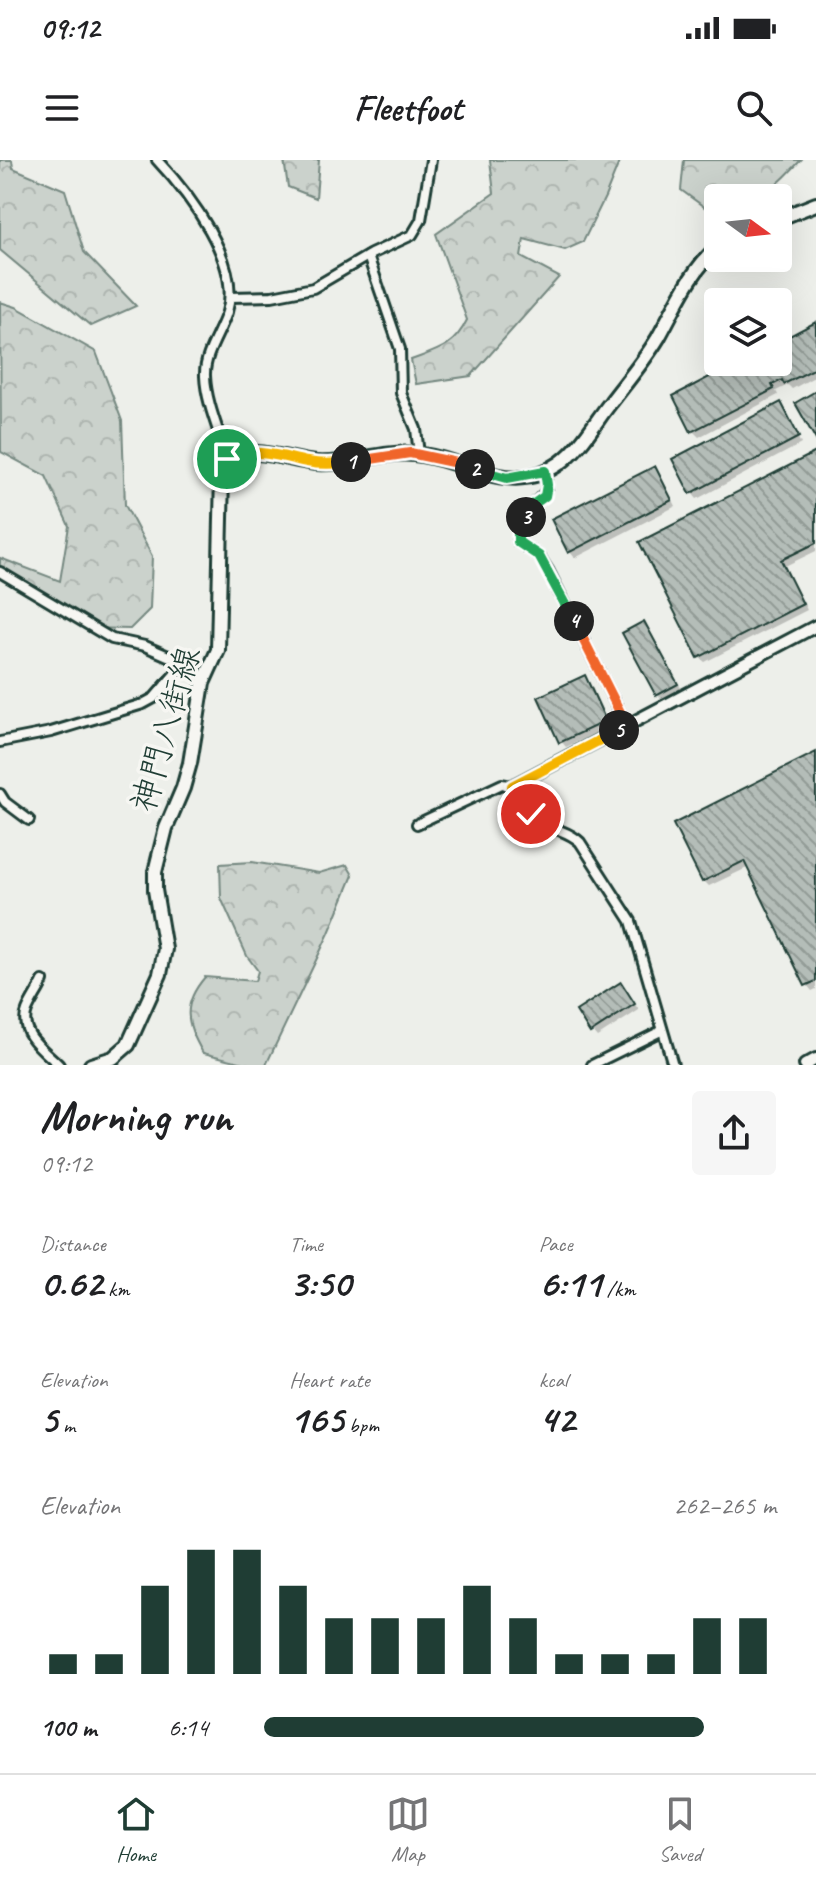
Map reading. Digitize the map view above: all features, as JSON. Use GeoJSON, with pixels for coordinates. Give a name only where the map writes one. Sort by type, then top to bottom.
{"type":"FeatureCollection","features":[{"type":"Feature","properties":{"kind":"main road"},"geometry":{"type":"LineString","coordinates":[[792,213],[816,204]]}},
{"type":"Feature","properties":{"kind":"main road"},"geometry":{"type":"LineString","coordinates":[[227,459],[234,455],[261,454],[309,462],[341,463],[410,453],[507,478],[545,471],[570,455],[587,434],[649,352],[694,273],[704,262]]}},
{"type":"Feature","properties":{"kind":"main road","name":"神門八街線"},"geometry":{"type":"LineString","coordinates":[[91,1065],[113,1058],[128,1045],[160,974],[165,949],[155,872],[166,828],[190,763],[205,676],[218,650],[222,475],[227,459]]}},
{"type":"Feature","properties":{"kind":"street"},"geometry":{"type":"LineString","coordinates":[[157,160],[214,238],[228,274],[230,297],[227,313],[205,373],[227,459]]}},
{"type":"Feature","properties":{"kind":"street"},"geometry":{"type":"LineString","coordinates":[[230,297],[272,296],[313,288],[412,235],[417,229],[427,192],[431,160]]}},
{"type":"Feature","properties":{"kind":"street"},"geometry":{"type":"LineString","coordinates":[[368,256],[400,349],[401,393],[416,429],[419,454]]}},
{"type":"Feature","properties":{"kind":"street"},"geometry":{"type":"LineString","coordinates":[[545,471],[545,496],[531,506],[518,542],[539,556],[548,570],[627,726]]}},
{"type":"Feature","properties":{"kind":"street"},"geometry":{"type":"LineString","coordinates":[[0,572],[112,639],[145,646],[182,662],[184,669]]}},
{"type":"Feature","properties":{"kind":"street"},"geometry":{"type":"LineString","coordinates":[[417,824],[502,784],[512,786],[816,626]]}},
{"type":"Feature","properties":{"kind":"street"},"geometry":{"type":"LineString","coordinates":[[0,742],[51,732],[143,704],[154,698],[179,669],[205,676]]}},
{"type":"Feature","properties":{"kind":"street"},"geometry":{"type":"LineString","coordinates":[[512,786],[531,814],[546,824],[572,834],[580,842],[619,899],[637,934],[661,1031],[673,1065]]}},
{"type":"Feature","properties":{"kind":"street"},"geometry":{"type":"LineString","coordinates":[[0,794],[5,802],[29,820]]}},
{"type":"Feature","properties":{"kind":"street"},"geometry":{"type":"LineString","coordinates":[[43,981],[28,1008],[25,1026],[59,1065]]}},
{"type":"Feature","properties":{"kind":"street"},"geometry":{"type":"LineString","coordinates":[[592,1065],[661,1031]]}},
{"type":"Feature","properties":{"kind":"street"},"geometry":{"type":"LineString","coordinates":[[805,1065],[816,1059]]}},
{"type":"Feature","properties":{"kind":"green space"},"geometry":{"type":"Polygon","coordinates":[[[0,160],[12,160],[13,168],[65,190],[84,252],[136,306],[91,326],[0,250],[0,160]]]}},
{"type":"Feature","properties":{"kind":"green space"},"geometry":{"type":"Polygon","coordinates":[[[284,160],[319,160],[316,198],[288,187],[284,160]]]}},
{"type":"Feature","properties":{"kind":"green space"},"geometry":{"type":"Polygon","coordinates":[[[490,160],[620,160],[583,242],[565,250],[524,239],[521,257],[559,277],[471,376],[416,384],[411,360],[451,342],[467,320],[436,234],[494,193],[490,160]]]}},
{"type":"Feature","properties":{"kind":"green space"},"geometry":{"type":"Polygon","coordinates":[[[684,160],[801,160],[776,184],[704,184],[704,207],[681,190],[684,160]]]}},
{"type":"Feature","properties":{"kind":"green space"},"geometry":{"type":"Polygon","coordinates":[[[0,302],[16,307],[96,352],[122,421],[125,505],[152,556],[150,609],[130,629],[85,628],[0,579],[0,558],[60,581],[69,526],[46,476],[1,452],[0,302]]]}},
{"type":"Feature","properties":{"kind":"green space"},"geometry":{"type":"Polygon","coordinates":[[[252,862],[319,873],[347,865],[353,875],[266,1065],[252,1065],[203,1053],[192,1032],[189,1014],[192,996],[205,977],[255,981],[258,971],[247,956],[221,898],[220,864],[252,862]]]}},
{"type":"Feature","properties":{"kind":"building"},"geometry":{"type":"Polygon","coordinates":[[[816,322],[816,368],[784,384],[782,380],[772,385],[774,389],[691,432],[673,396],[711,376],[792,376],[792,335],[816,322]]]}},
{"type":"Feature","properties":{"kind":"building"},"geometry":{"type":"Polygon","coordinates":[[[816,391],[816,440],[795,403],[816,391]]]}},
{"type":"Feature","properties":{"kind":"building"},"geometry":{"type":"Polygon","coordinates":[[[781,402],[799,437],[690,494],[672,459],[781,402]]]}},
{"type":"Feature","properties":{"kind":"building"},"geometry":{"type":"Polygon","coordinates":[[[816,452],[816,543],[781,560],[803,604],[698,658],[639,542],[816,452]]]}},
{"type":"Feature","properties":{"kind":"building"},"geometry":{"type":"Polygon","coordinates":[[[655,466],[672,500],[568,553],[551,519],[655,466]]]}},
{"type":"Feature","properties":{"kind":"building"},"geometry":{"type":"Polygon","coordinates":[[[644,621],[678,684],[656,696],[622,633],[644,621]]]}},
{"type":"Feature","properties":{"kind":"building"},"geometry":{"type":"Polygon","coordinates":[[[585,675],[606,721],[559,743],[538,697],[585,675]]]}},
{"type":"Feature","properties":{"kind":"building"},"geometry":{"type":"Polygon","coordinates":[[[816,752],[816,981],[805,986],[744,861],[702,882],[673,824],[816,752]]]}},
{"type":"Feature","properties":{"kind":"building"},"geometry":{"type":"Polygon","coordinates":[[[621,982],[635,1004],[590,1033],[576,1011],[621,982]]]}},
{"type":"Feature","properties":{"kind":"route"},"geometry":{"type":"LineString","coordinates":[[227,459],[234,455],[273,454],[325,464],[410,453],[457,463],[494,477],[525,476],[545,471],[545,496],[531,506],[518,542],[539,556],[548,570],[627,726],[512,786],[531,814]]}}]}
